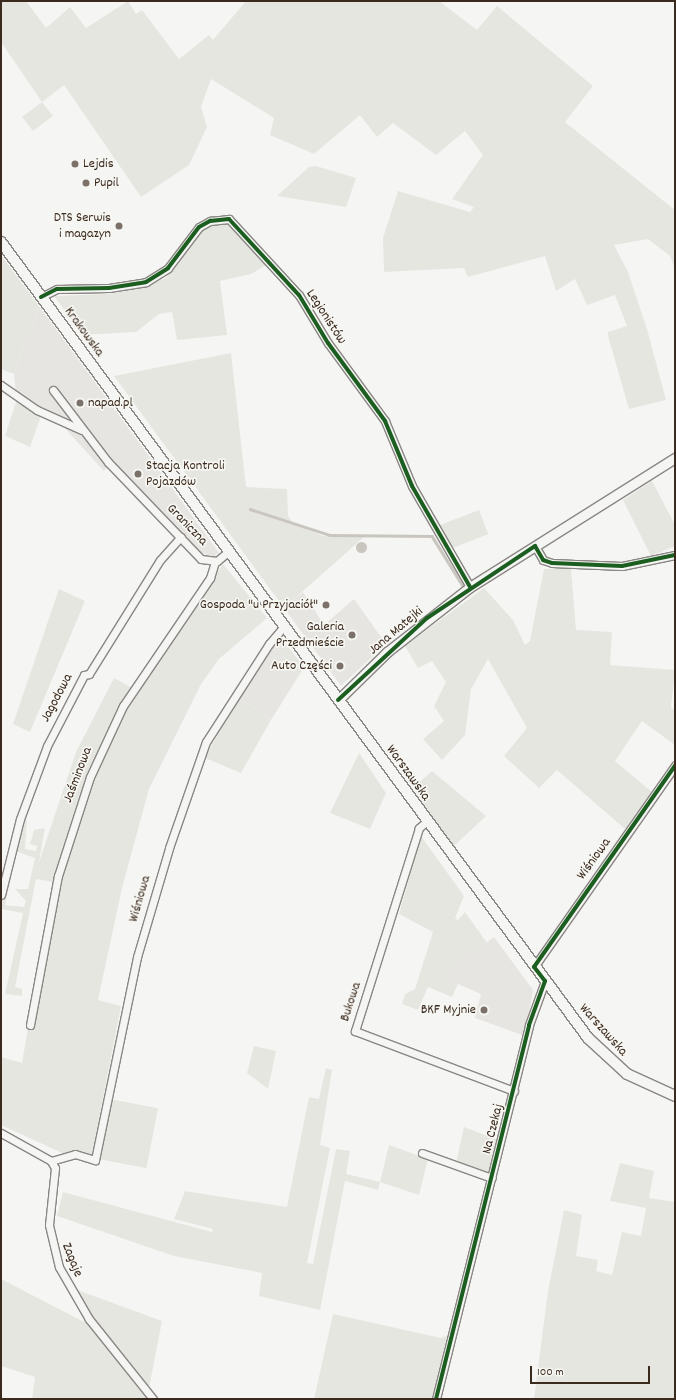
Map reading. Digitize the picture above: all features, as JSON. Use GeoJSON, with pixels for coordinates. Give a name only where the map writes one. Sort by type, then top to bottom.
{"type":"FeatureCollection","features":[{"type":"Feature","properties":{"kind":"main road","name":"Krakowska"},"geometry":{"type":"LineString","coordinates":[[1,242],[144,438]]}},
{"type":"Feature","properties":{"kind":"main road","name":"Warszawska"},"geometry":{"type":"LineString","coordinates":[[144,438],[229,551],[534,967],[609,1061],[642,1083],[675,1096]]}},
{"type":"Feature","properties":{"kind":"street","name":"Legionistów"},"geometry":{"type":"LineString","coordinates":[[41,297],[57,289],[109,288],[146,282],[168,268],[199,227],[210,221],[229,219],[299,295],[328,343],[385,421],[412,486],[470,587]]}},
{"type":"Feature","properties":{"kind":"street","name":"Graniczna"},"geometry":{"type":"LineString","coordinates":[[1,386],[37,410],[84,431]]}},
{"type":"Feature","properties":{"kind":"street","name":"Graniczna"},"geometry":{"type":"LineString","coordinates":[[53,390],[108,462],[201,559],[215,562],[229,551]]}},
{"type":"Feature","properties":{"kind":"street","name":"Jana Matejki"},"geometry":{"type":"LineString","coordinates":[[338,700],[397,644],[470,587],[675,458]]}},
{"type":"Feature","properties":{"kind":"street","name":"Jagodowa"},"geometry":{"type":"LineString","coordinates":[[1,895],[20,819],[47,746],[84,675],[89,674],[160,560],[181,537]]}},
{"type":"Feature","properties":{"kind":"street"},"geometry":{"type":"LineString","coordinates":[[535,546],[544,560],[552,562],[622,566],[675,555]]}},
{"type":"Feature","properties":{"kind":"street","name":"Jaśminowa"},"geometry":{"type":"LineString","coordinates":[[30,1025],[58,876],[90,777],[123,706],[210,578],[215,562]]}},
{"type":"Feature","properties":{"kind":"street","name":"Wiśniowa"},"geometry":{"type":"LineString","coordinates":[[51,1161],[75,1154],[95,1160],[137,957],[169,848],[206,742],[268,644],[284,626]]}},
{"type":"Feature","properties":{"kind":"street","name":"Wiśniowa"},"geometry":{"type":"LineString","coordinates":[[534,967],[675,766]]}},
{"type":"Feature","properties":{"kind":"street","name":"Bukowa"},"geometry":{"type":"LineString","coordinates":[[427,821],[419,828],[354,1032],[514,1091]]}},
{"type":"Feature","properties":{"kind":"street","name":"Na Czekaj"},"geometry":{"type":"LineString","coordinates":[[436,1399],[537,998],[545,981]]}},
{"type":"Feature","properties":{"kind":"street"},"geometry":{"type":"LineString","coordinates":[[1,1133],[51,1161]]}},
{"type":"Feature","properties":{"kind":"street"},"geometry":{"type":"LineString","coordinates":[[422,1153],[492,1178]]}},
{"type":"Feature","properties":{"kind":"street","name":"Zagaje"},"geometry":{"type":"LineString","coordinates":[[51,1161],[55,1168],[49,1225],[59,1267],[89,1319],[153,1399]]}},
{"type":"Feature","properties":{"kind":"shaded area"},"geometry":{"type":"Polygon","coordinates":[[[1,1],[26,1],[46,28],[70,7],[86,28],[128,1],[136,14],[142,10],[179,59],[209,35],[213,40],[246,1],[439,1],[477,30],[497,6],[593,86],[565,122],[675,210],[675,269],[670,256],[648,239],[614,245],[628,272],[647,329],[666,400],[629,409],[608,336],[608,332],[627,326],[615,295],[587,305],[575,279],[556,291],[545,256],[468,277],[464,268],[384,272],[383,238],[398,191],[470,212],[474,207],[452,199],[483,155],[465,131],[436,155],[393,123],[377,137],[360,115],[314,154],[270,135],[274,118],[211,79],[201,107],[207,127],[189,165],[141,197],[64,85],[42,102],[1,42],[1,1]]]}},
{"type":"Feature","properties":{"kind":"shaded area"},"geometry":{"type":"Polygon","coordinates":[[[42,102],[53,116],[33,131],[22,117],[42,102]]]}},
{"type":"Feature","properties":{"kind":"shaded area"},"geometry":{"type":"Polygon","coordinates":[[[316,166],[356,178],[346,207],[277,196],[309,167],[316,166]]]}},
{"type":"Feature","properties":{"kind":"shaded area"},"geometry":{"type":"Polygon","coordinates":[[[222,223],[232,225],[268,264],[251,274],[220,281],[227,335],[177,340],[172,312],[159,314],[136,332],[83,335],[54,296],[108,294],[143,288],[166,278],[202,228],[222,223]]]}},
{"type":"Feature","properties":{"kind":"shaded area"},"geometry":{"type":"Polygon","coordinates":[[[1,255],[39,306],[14,374],[1,369],[1,255]]]}},
{"type":"Feature","properties":{"kind":"shaded area"},"geometry":{"type":"Polygon","coordinates":[[[39,306],[219,553],[212,557],[200,552],[112,461],[104,471],[60,423],[23,407],[16,394],[14,374],[39,306]]]}},
{"type":"Feature","properties":{"kind":"shaded area"},"geometry":{"type":"Polygon","coordinates":[[[231,353],[246,487],[287,489],[288,516],[294,524],[323,536],[364,537],[284,608],[114,376],[231,353]]]}},
{"type":"Feature","properties":{"kind":"shaded area"},"geometry":{"type":"Polygon","coordinates":[[[16,402],[41,416],[30,447],[5,436],[16,402]]]}},
{"type":"Feature","properties":{"kind":"shaded area"},"geometry":{"type":"Polygon","coordinates":[[[652,481],[675,525],[675,546],[651,556],[623,500],[652,481]]]}},
{"type":"Feature","properties":{"kind":"shaded area"},"geometry":{"type":"Polygon","coordinates":[[[479,510],[488,534],[448,550],[439,525],[479,510]]]}},
{"type":"Feature","properties":{"kind":"shaded area"},"geometry":{"type":"Polygon","coordinates":[[[359,542],[363,542],[365,543],[365,551],[359,552],[356,549],[356,545],[359,542]]]}},
{"type":"Feature","properties":{"kind":"shaded area"},"geometry":{"type":"Polygon","coordinates":[[[223,564],[267,618],[219,659],[201,684],[149,789],[122,888],[98,1000],[121,1006],[92,1154],[62,1153],[1,1125],[1,1057],[22,1063],[28,1028],[32,1027],[61,873],[79,811],[117,722],[223,564]]]}},
{"type":"Feature","properties":{"kind":"shaded area"},"geometry":{"type":"Polygon","coordinates":[[[571,568],[576,630],[612,632],[610,665],[675,670],[671,707],[675,711],[675,745],[642,721],[615,761],[653,793],[625,829],[557,770],[539,788],[504,756],[527,728],[488,659],[471,689],[465,735],[442,760],[423,739],[444,721],[434,706],[446,682],[432,661],[418,668],[405,646],[484,588],[513,620],[525,645],[530,641],[544,569],[571,568]]]}},
{"type":"Feature","properties":{"kind":"shaded area"},"geometry":{"type":"Polygon","coordinates":[[[59,589],[85,601],[30,732],[13,724],[59,589]]]}},
{"type":"Feature","properties":{"kind":"shaded area"},"geometry":{"type":"Polygon","coordinates":[[[303,592],[324,625],[354,599],[386,644],[341,686],[284,608],[303,592]]]}},
{"type":"Feature","properties":{"kind":"shaded area"},"geometry":{"type":"Polygon","coordinates":[[[279,635],[304,667],[298,677],[274,641],[279,635]]]}},
{"type":"Feature","properties":{"kind":"shaded area"},"geometry":{"type":"Polygon","coordinates":[[[274,641],[298,677],[271,720],[238,697],[274,641]]]}},
{"type":"Feature","properties":{"kind":"shaded area"},"geometry":{"type":"Polygon","coordinates":[[[114,678],[132,688],[94,760],[56,875],[52,882],[36,879],[15,987],[22,989],[22,996],[5,994],[23,913],[1,909],[1,904],[8,877],[11,878],[5,905],[24,907],[26,901],[15,889],[28,889],[35,858],[15,851],[23,818],[27,820],[25,849],[36,851],[37,846],[30,844],[34,830],[45,828],[39,862],[76,752],[114,678]]]}},
{"type":"Feature","properties":{"kind":"shaded area"},"geometry":{"type":"Polygon","coordinates":[[[238,697],[271,720],[241,773],[205,758],[238,697]]]}},
{"type":"Feature","properties":{"kind":"shaded area"},"geometry":{"type":"Polygon","coordinates":[[[359,753],[386,793],[370,829],[330,813],[359,753]]]}},
{"type":"Feature","properties":{"kind":"shaded area"},"geometry":{"type":"Polygon","coordinates":[[[432,771],[486,816],[453,847],[413,788],[432,771]]]}},
{"type":"Feature","properties":{"kind":"shaded area"},"geometry":{"type":"Polygon","coordinates":[[[421,836],[464,896],[455,918],[458,920],[465,912],[487,943],[467,958],[464,954],[455,961],[458,965],[442,977],[458,984],[452,997],[428,987],[418,1010],[402,1004],[405,994],[415,989],[433,932],[399,914],[421,836]]]}},
{"type":"Feature","properties":{"kind":"shaded area"},"geometry":{"type":"Polygon","coordinates":[[[494,937],[533,990],[525,1036],[475,1018],[481,994],[442,977],[457,965],[455,961],[464,953],[467,957],[494,937]]]}},
{"type":"Feature","properties":{"kind":"shaded area"},"geometry":{"type":"Polygon","coordinates":[[[254,1046],[276,1051],[268,1089],[247,1073],[254,1046]]]}},
{"type":"Feature","properties":{"kind":"shaded area"},"geometry":{"type":"Polygon","coordinates":[[[326,1068],[332,1070],[320,1145],[330,1148],[307,1263],[313,1264],[336,1149],[350,1151],[346,1174],[380,1182],[378,1190],[345,1181],[320,1310],[259,1296],[262,1273],[174,1256],[57,1216],[63,1192],[212,1232],[213,1229],[174,1219],[185,1191],[287,1207],[309,1097],[319,1099],[326,1068]]]}},
{"type":"Feature","properties":{"kind":"shaded area"},"geometry":{"type":"Polygon","coordinates":[[[110,1099],[158,1108],[146,1168],[98,1159],[110,1099]]]}},
{"type":"Feature","properties":{"kind":"shaded area"},"geometry":{"type":"Polygon","coordinates":[[[464,1127],[498,1140],[490,1174],[456,1163],[464,1127]]]}},
{"type":"Feature","properties":{"kind":"shaded area"},"geometry":{"type":"Polygon","coordinates":[[[389,1145],[428,1159],[419,1195],[380,1182],[389,1145]]]}},
{"type":"Feature","properties":{"kind":"shaded area"},"geometry":{"type":"Polygon","coordinates":[[[620,1163],[654,1171],[649,1198],[675,1202],[675,1399],[534,1399],[548,1291],[564,1210],[582,1215],[576,1256],[598,1260],[596,1271],[612,1275],[622,1232],[641,1236],[646,1208],[610,1201],[620,1163]]]}},
{"type":"Feature","properties":{"kind":"shaded area"},"geometry":{"type":"Polygon","coordinates":[[[1,1279],[88,1324],[147,1399],[32,1399],[35,1377],[1,1366],[1,1279]]]}},
{"type":"Feature","properties":{"kind":"shaded area"},"geometry":{"type":"Polygon","coordinates":[[[72,1288],[162,1321],[149,1388],[94,1319],[72,1288]]]}},
{"type":"Feature","properties":{"kind":"shaded area"},"geometry":{"type":"Polygon","coordinates":[[[333,1314],[441,1338],[447,1336],[433,1399],[314,1399],[333,1314]]]}},
{"type":"Feature","properties":{"kind":"waterway"},"geometry":{"type":"LineString","coordinates":[[250,509],[330,535],[432,536],[463,586]]}},
{"type":"Feature","properties":{"kind":"cycle path"},"geometry":{"type":"LineString","coordinates":[[41,297],[57,289],[109,288],[146,282],[168,268],[199,227],[210,221],[229,219],[299,295],[328,343],[385,421],[412,486],[470,587]]}},
{"type":"Feature","properties":{"kind":"cycle path"},"geometry":{"type":"LineString","coordinates":[[338,700],[427,618],[535,546],[543,560],[552,563],[622,566],[675,555]]}},
{"type":"Feature","properties":{"kind":"cycle path"},"geometry":{"type":"LineString","coordinates":[[436,1399],[529,1025],[545,981],[534,967],[675,766]]}},
{"type":"Feature","properties":{"kind":"place","name":"Lejdis"},"geometry":{"type":"Point","coordinates":[75,164]}},
{"type":"Feature","properties":{"kind":"place","name":"Pupil"},"geometry":{"type":"Point","coordinates":[86,183]}},
{"type":"Feature","properties":{"kind":"place","name":"DTS Serwis i magazyn"},"geometry":{"type":"Point","coordinates":[119,226]}},
{"type":"Feature","properties":{"kind":"place","name":"napad.pl"},"geometry":{"type":"Point","coordinates":[80,403]}},
{"type":"Feature","properties":{"kind":"place","name":"Stacja Kontroli Pojazdów"},"geometry":{"type":"Point","coordinates":[138,474]}},
{"type":"Feature","properties":{"kind":"place","name":"Gospoda \"u Przyjaciół\""},"geometry":{"type":"Point","coordinates":[326,605]}},
{"type":"Feature","properties":{"kind":"place","name":"Galeria Przedmieście"},"geometry":{"type":"Point","coordinates":[352,635]}},
{"type":"Feature","properties":{"kind":"place","name":"Auto Części"},"geometry":{"type":"Point","coordinates":[340,666]}},
{"type":"Feature","properties":{"kind":"place","name":"BKF Myjnie"},"geometry":{"type":"Point","coordinates":[484,1010]}}]}
